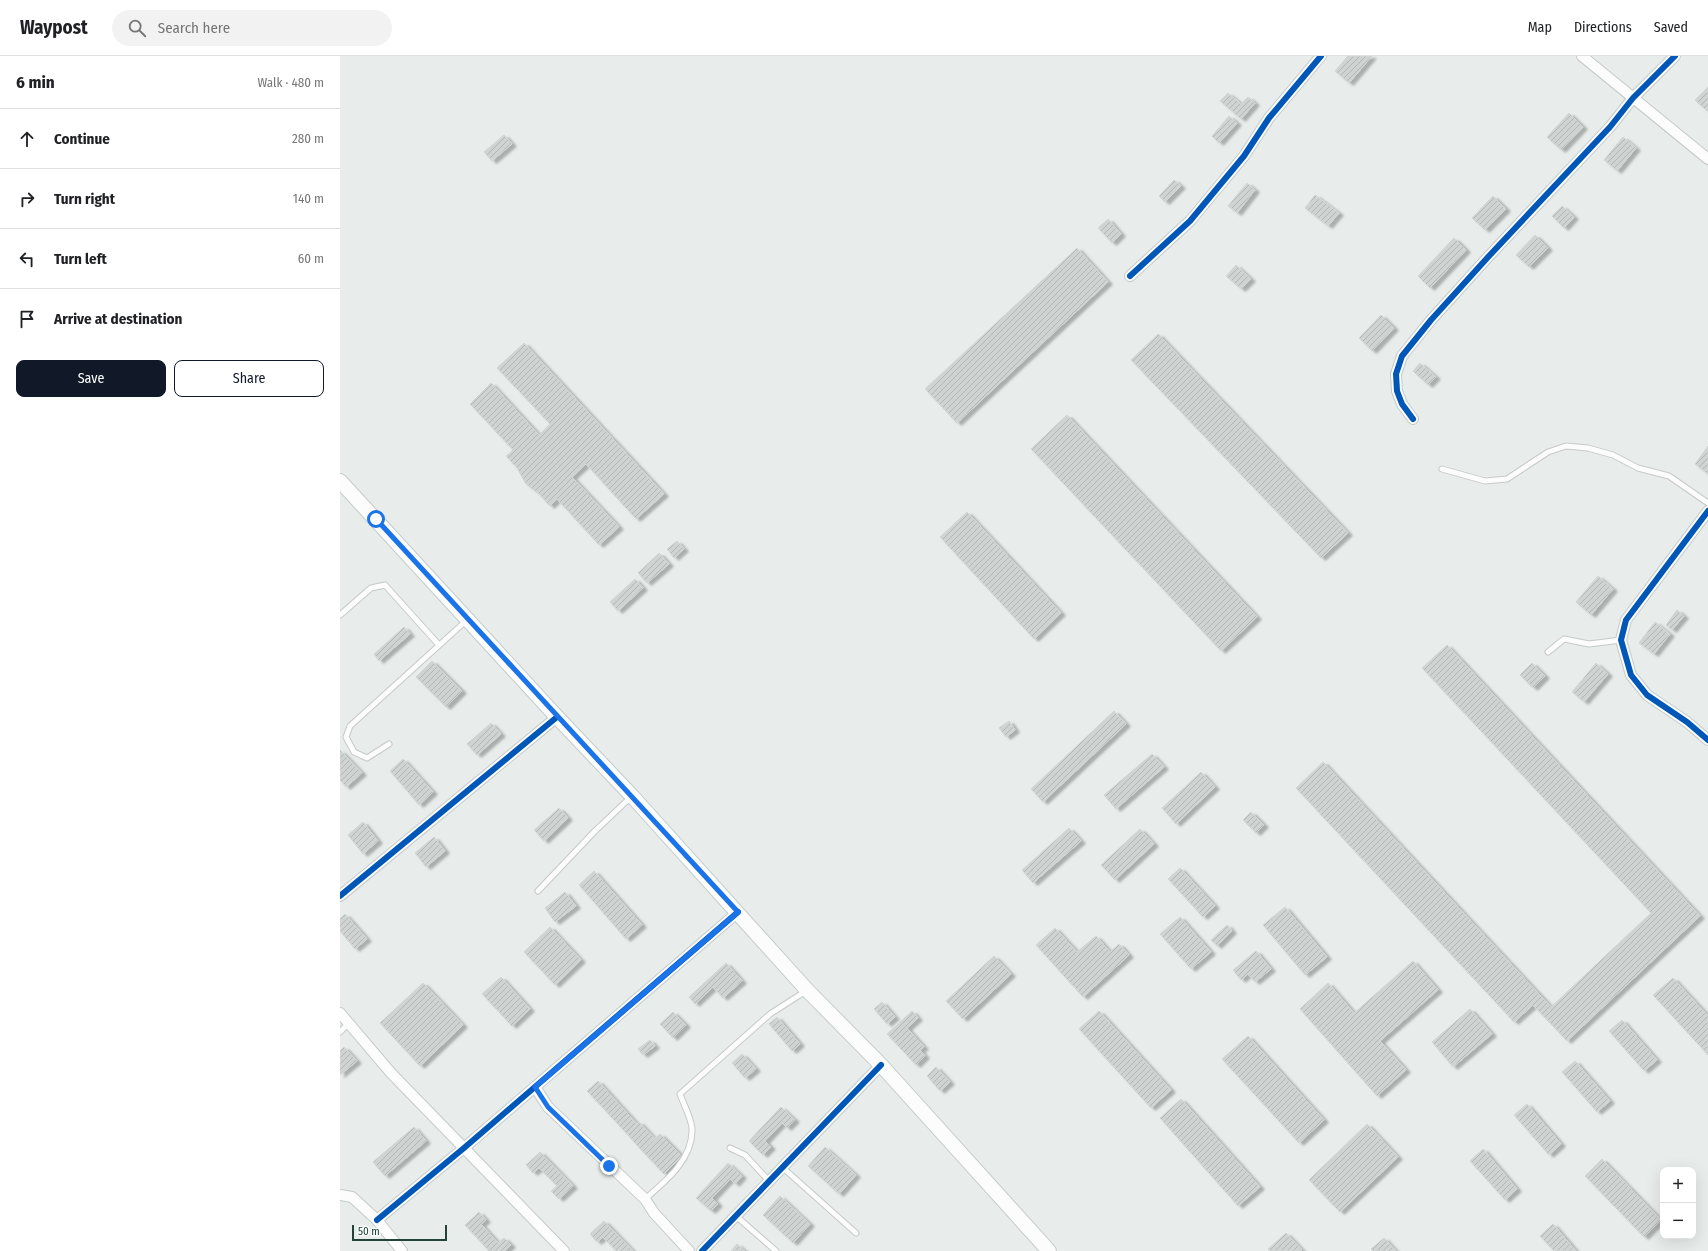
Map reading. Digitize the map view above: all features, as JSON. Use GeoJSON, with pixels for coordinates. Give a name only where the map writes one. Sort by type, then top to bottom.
{"type":"FeatureCollection","features":[{"type":"Feature","properties":{"kind":"main road"},"geometry":{"type":"LineString","coordinates":[[340,481],[557,717],[632,796],[807,990],[881,1065],[1049,1251]]}},
{"type":"Feature","properties":{"kind":"street"},"geometry":{"type":"LineString","coordinates":[[1130,276],[1190,221],[1244,156],[1269,118],[1321,56]]}},
{"type":"Feature","properties":{"kind":"street"},"geometry":{"type":"LineString","coordinates":[[1582,56],[1708,158]]}},
{"type":"Feature","properties":{"kind":"street"},"geometry":{"type":"LineString","coordinates":[[1412,419],[1402,404],[1397,391],[1396,374],[1402,356],[1431,320],[1489,256],[1610,127],[1633,98],[1675,56]]}},
{"type":"Feature","properties":{"kind":"street"},"geometry":{"type":"LineString","coordinates":[[1708,511],[1626,620],[1621,640],[1631,676],[1647,695],[1687,722],[1708,740]]}},
{"type":"Feature","properties":{"kind":"street"},"geometry":{"type":"LineString","coordinates":[[340,896],[557,717]]}},
{"type":"Feature","properties":{"kind":"street"},"geometry":{"type":"LineString","coordinates":[[377,1220],[464,1148],[738,912]]}},
{"type":"Feature","properties":{"kind":"street"},"geometry":{"type":"LineString","coordinates":[[340,1013],[391,1073],[564,1251]]}},
{"type":"Feature","properties":{"kind":"street"},"geometry":{"type":"LineString","coordinates":[[702,1251],[881,1065]]}},
{"type":"Feature","properties":{"kind":"street"},"geometry":{"type":"LineString","coordinates":[[535,1087],[548,1107],[645,1199],[654,1213],[689,1251]]}},
{"type":"Feature","properties":{"kind":"street"},"geometry":{"type":"LineString","coordinates":[[340,1195],[352,1197],[377,1220],[402,1251]]}},
{"type":"Feature","properties":{"kind":"lane"},"geometry":{"type":"LineString","coordinates":[[1442,469],[1485,481],[1507,479],[1548,452],[1566,446],[1588,448],[1612,455],[1638,468],[1669,476],[1708,503]]}},
{"type":"Feature","properties":{"kind":"lane"},"geometry":{"type":"LineString","coordinates":[[340,615],[371,588],[385,585],[439,645]]}},
{"type":"Feature","properties":{"kind":"lane"},"geometry":{"type":"LineString","coordinates":[[389,744],[367,758],[354,752],[346,738],[350,726],[468,619]]}},
{"type":"Feature","properties":{"kind":"lane"},"geometry":{"type":"LineString","coordinates":[[1548,652],[1564,639],[1589,644],[1621,640]]}},
{"type":"Feature","properties":{"kind":"lane"},"geometry":{"type":"LineString","coordinates":[[538,891],[595,831],[632,796]]}},
{"type":"Feature","properties":{"kind":"lane"},"geometry":{"type":"LineString","coordinates":[[645,1199],[667,1180],[687,1154],[692,1128],[680,1094],[770,1014],[807,990]]}},
{"type":"Feature","properties":{"kind":"lane"},"geometry":{"type":"LineString","coordinates":[[340,1032],[349,1023]]}},
{"type":"Feature","properties":{"kind":"lane"},"geometry":{"type":"LineString","coordinates":[[730,1148],[745,1155],[769,1181]]}},
{"type":"Feature","properties":{"kind":"lane"},"geometry":{"type":"LineString","coordinates":[[782,1167],[856,1233]]}},
{"type":"Feature","properties":{"kind":"lane"},"geometry":{"type":"LineString","coordinates":[[736,1216],[776,1251]]}},
{"type":"Feature","properties":{"kind":"building"},"geometry":{"type":"Polygon","coordinates":[[[1348,56],[1372,56],[1349,83],[1335,71],[1348,56]]]}},
{"type":"Feature","properties":{"kind":"building"},"geometry":{"type":"Polygon","coordinates":[[[1708,87],[1708,110],[1707,111],[1695,100],[1708,87]]]}},
{"type":"Feature","properties":{"kind":"building"},"geometry":{"type":"Polygon","coordinates":[[[1228,93],[1241,104],[1248,97],[1255,103],[1241,119],[1220,101],[1228,93]]]}},
{"type":"Feature","properties":{"kind":"building"},"geometry":{"type":"Polygon","coordinates":[[[1569,113],[1583,127],[1561,150],[1547,137],[1569,113]]]}},
{"type":"Feature","properties":{"kind":"building"},"geometry":{"type":"Polygon","coordinates":[[[1229,116],[1237,123],[1219,143],[1212,136],[1229,116]]]}},
{"type":"Feature","properties":{"kind":"building"},"geometry":{"type":"Polygon","coordinates":[[[504,135],[512,144],[492,161],[484,152],[504,135]]]}},
{"type":"Feature","properties":{"kind":"building"},"geometry":{"type":"Polygon","coordinates":[[[1623,137],[1636,148],[1617,171],[1604,160],[1623,137]]]}},
{"type":"Feature","properties":{"kind":"building"},"geometry":{"type":"Polygon","coordinates":[[[1174,180],[1181,186],[1165,202],[1159,196],[1174,180]]]}},
{"type":"Feature","properties":{"kind":"building"},"geometry":{"type":"Polygon","coordinates":[[[1247,183],[1255,190],[1237,213],[1228,206],[1247,183]]]}},
{"type":"Feature","properties":{"kind":"building"},"geometry":{"type":"Polygon","coordinates":[[[1315,195],[1339,213],[1328,226],[1305,208],[1315,195]]]}},
{"type":"Feature","properties":{"kind":"building"},"geometry":{"type":"Polygon","coordinates":[[[1493,196],[1506,209],[1485,230],[1472,218],[1493,196]]]}},
{"type":"Feature","properties":{"kind":"building"},"geometry":{"type":"Polygon","coordinates":[[[1562,206],[1574,217],[1564,228],[1552,216],[1562,206]]]}},
{"type":"Feature","properties":{"kind":"building"},"geometry":{"type":"Polygon","coordinates":[[[1108,219],[1121,234],[1112,243],[1098,228],[1108,219]]]}},
{"type":"Feature","properties":{"kind":"building"},"geometry":{"type":"Polygon","coordinates":[[[1535,235],[1548,248],[1529,267],[1516,255],[1535,235]]]}},
{"type":"Feature","properties":{"kind":"building"},"geometry":{"type":"Polygon","coordinates":[[[1454,238],[1466,250],[1430,288],[1418,276],[1454,238]]]}},
{"type":"Feature","properties":{"kind":"building"},"geometry":{"type":"Polygon","coordinates":[[[1077,248],[1108,282],[957,423],[925,389],[1077,248]]]}},
{"type":"Feature","properties":{"kind":"building"},"geometry":{"type":"Polygon","coordinates":[[[1236,265],[1251,279],[1241,289],[1226,276],[1236,265]]]}},
{"type":"Feature","properties":{"kind":"building"},"geometry":{"type":"Polygon","coordinates":[[[1381,315],[1394,328],[1372,351],[1359,338],[1381,315]]]}},
{"type":"Feature","properties":{"kind":"building"},"geometry":{"type":"Polygon","coordinates":[[[1158,334],[1348,533],[1321,558],[1131,360],[1158,334]]]}},
{"type":"Feature","properties":{"kind":"building"},"geometry":{"type":"Polygon","coordinates":[[[524,343],[664,494],[636,519],[586,464],[572,477],[619,527],[599,545],[557,499],[550,506],[539,494],[526,484],[517,468],[506,456],[513,450],[470,404],[491,383],[539,435],[550,424],[497,368],[524,343]]]}},
{"type":"Feature","properties":{"kind":"building"},"geometry":{"type":"Polygon","coordinates":[[[1420,363],[1436,377],[1428,385],[1413,371],[1420,363]]]}},
{"type":"Feature","properties":{"kind":"building"},"geometry":{"type":"Polygon","coordinates":[[[1067,415],[1257,617],[1221,651],[1031,449],[1067,415]]]}},
{"type":"Feature","properties":{"kind":"building"},"geometry":{"type":"Polygon","coordinates":[[[1708,446],[1708,474],[1695,464],[1708,446]]]}},
{"type":"Feature","properties":{"kind":"building"},"geometry":{"type":"Polygon","coordinates":[[[967,512],[1061,613],[1034,639],[940,537],[967,512]]]}},
{"type":"Feature","properties":{"kind":"building"},"geometry":{"type":"Polygon","coordinates":[[[677,541],[684,549],[674,558],[667,549],[677,541]]]}},
{"type":"Feature","properties":{"kind":"building"},"geometry":{"type":"Polygon","coordinates":[[[659,553],[669,564],[647,583],[638,573],[659,553]]]}},
{"type":"Feature","properties":{"kind":"building"},"geometry":{"type":"Polygon","coordinates":[[[1598,576],[1613,589],[1591,615],[1576,602],[1598,576]]]}},
{"type":"Feature","properties":{"kind":"building"},"geometry":{"type":"Polygon","coordinates":[[[635,579],[643,588],[618,611],[610,602],[635,579]]]}},
{"type":"Feature","properties":{"kind":"building"},"geometry":{"type":"Polygon","coordinates":[[[1677,610],[1684,616],[1672,630],[1666,625],[1677,610]]]}},
{"type":"Feature","properties":{"kind":"building"},"geometry":{"type":"Polygon","coordinates":[[[1655,622],[1670,634],[1654,654],[1639,643],[1655,622]]]}},
{"type":"Feature","properties":{"kind":"building"},"geometry":{"type":"Polygon","coordinates":[[[404,627],[410,634],[379,661],[374,654],[404,627]]]}},
{"type":"Feature","properties":{"kind":"building"},"geometry":{"type":"Polygon","coordinates":[[[1447,645],[1700,916],[1567,1041],[1533,1005],[1514,1022],[1296,788],[1323,762],[1551,1007],[1651,913],[1422,668],[1447,645]]]}},
{"type":"Feature","properties":{"kind":"building"},"geometry":{"type":"Polygon","coordinates":[[[432,661],[462,691],[446,707],[416,677],[432,661]]]}},
{"type":"Feature","properties":{"kind":"building"},"geometry":{"type":"Polygon","coordinates":[[[1532,663],[1545,676],[1533,688],[1520,675],[1532,663]]]}},
{"type":"Feature","properties":{"kind":"building"},"geometry":{"type":"Polygon","coordinates":[[[1596,663],[1608,674],[1584,702],[1572,692],[1596,663]]]}},
{"type":"Feature","properties":{"kind":"building"},"geometry":{"type":"Polygon","coordinates":[[[1114,711],[1126,724],[1043,802],[1031,789],[1114,711]]]}},
{"type":"Feature","properties":{"kind":"building"},"geometry":{"type":"Polygon","coordinates":[[[1009,721],[1015,730],[1006,737],[999,728],[1009,721]]]}},
{"type":"Feature","properties":{"kind":"building"},"geometry":{"type":"Polygon","coordinates":[[[491,723],[501,734],[477,755],[467,744],[491,723]]]}},
{"type":"Feature","properties":{"kind":"building"},"geometry":{"type":"Polygon","coordinates":[[[340,750],[362,773],[346,787],[340,780],[340,750]]]}},
{"type":"Feature","properties":{"kind":"building"},"geometry":{"type":"Polygon","coordinates":[[[1152,754],[1164,767],[1116,809],[1104,795],[1152,754]]]}},
{"type":"Feature","properties":{"kind":"building"},"geometry":{"type":"Polygon","coordinates":[[[403,759],[433,792],[419,805],[390,771],[403,759]]]}},
{"type":"Feature","properties":{"kind":"building"},"geometry":{"type":"Polygon","coordinates":[[[1201,772],[1215,787],[1176,824],[1162,808],[1201,772]]]}},
{"type":"Feature","properties":{"kind":"building"},"geometry":{"type":"Polygon","coordinates":[[[559,808],[568,818],[544,841],[534,830],[559,808]]]}},
{"type":"Feature","properties":{"kind":"building"},"geometry":{"type":"Polygon","coordinates":[[[1251,812],[1264,825],[1256,833],[1243,820],[1251,812]]]}},
{"type":"Feature","properties":{"kind":"building"},"geometry":{"type":"Polygon","coordinates":[[[363,822],[378,841],[363,854],[348,835],[363,822]]]}},
{"type":"Feature","properties":{"kind":"building"},"geometry":{"type":"Polygon","coordinates":[[[1069,828],[1081,841],[1033,883],[1022,870],[1069,828]]]}},
{"type":"Feature","properties":{"kind":"building"},"geometry":{"type":"Polygon","coordinates":[[[1140,829],[1154,844],[1115,880],[1101,865],[1140,829]]]}},
{"type":"Feature","properties":{"kind":"building"},"geometry":{"type":"Polygon","coordinates":[[[434,837],[445,851],[426,867],[415,853],[434,837]]]}},
{"type":"Feature","properties":{"kind":"building"},"geometry":{"type":"Polygon","coordinates":[[[1180,868],[1215,906],[1203,917],[1168,879],[1180,868]]]}},
{"type":"Feature","properties":{"kind":"building"},"geometry":{"type":"Polygon","coordinates":[[[594,871],[642,925],[626,939],[579,885],[594,871]]]}},
{"type":"Feature","properties":{"kind":"building"},"geometry":{"type":"Polygon","coordinates":[[[565,892],[576,906],[555,922],[545,908],[565,892]]]}},
{"type":"Feature","properties":{"kind":"building"},"geometry":{"type":"Polygon","coordinates":[[[1285,907],[1327,957],[1305,975],[1263,925],[1285,907]]]}},
{"type":"Feature","properties":{"kind":"building"},"geometry":{"type":"Polygon","coordinates":[[[345,914],[367,939],[355,949],[340,931],[340,919],[345,914]]]}},
{"type":"Feature","properties":{"kind":"building"},"geometry":{"type":"Polygon","coordinates":[[[1180,917],[1211,952],[1191,969],[1160,934],[1180,917]]]}},
{"type":"Feature","properties":{"kind":"building"},"geometry":{"type":"Polygon","coordinates":[[[1227,925],[1232,931],[1217,946],[1211,940],[1227,925]]]}},
{"type":"Feature","properties":{"kind":"building"},"geometry":{"type":"Polygon","coordinates":[[[550,927],[581,960],[555,985],[524,952],[550,927]]]}},
{"type":"Feature","properties":{"kind":"building"},"geometry":{"type":"Polygon","coordinates":[[[1055,928],[1077,952],[1096,936],[1110,952],[1119,944],[1129,955],[1083,997],[1036,945],[1055,928]]]}},
{"type":"Feature","properties":{"kind":"building"},"geometry":{"type":"Polygon","coordinates":[[[1256,951],[1271,969],[1255,982],[1248,974],[1241,980],[1233,970],[1256,951]]]}},
{"type":"Feature","properties":{"kind":"building"},"geometry":{"type":"Polygon","coordinates":[[[994,956],[1011,974],[963,1019],[946,1001],[994,956]]]}},
{"type":"Feature","properties":{"kind":"building"},"geometry":{"type":"Polygon","coordinates":[[[1413,961],[1438,990],[1380,1041],[1406,1070],[1377,1096],[1300,1009],[1328,983],[1354,1013],[1413,961]]]}},
{"type":"Feature","properties":{"kind":"building"},"geometry":{"type":"Polygon","coordinates":[[[726,963],[742,981],[723,998],[713,987],[695,1004],[689,997],[726,963]]]}},
{"type":"Feature","properties":{"kind":"building"},"geometry":{"type":"Polygon","coordinates":[[[501,977],[530,1009],[512,1026],[482,994],[501,977]]]}},
{"type":"Feature","properties":{"kind":"building"},"geometry":{"type":"Polygon","coordinates":[[[1673,978],[1708,1016],[1708,1055],[1653,995],[1673,978]]]}},
{"type":"Feature","properties":{"kind":"building"},"geometry":{"type":"Polygon","coordinates":[[[423,983],[463,1025],[420,1066],[380,1023],[423,983]]]}},
{"type":"Feature","properties":{"kind":"building"},"geometry":{"type":"Polygon","coordinates":[[[882,1002],[895,1017],[887,1024],[874,1009],[882,1002]]]}},
{"type":"Feature","properties":{"kind":"building"},"geometry":{"type":"Polygon","coordinates":[[[1470,1009],[1492,1034],[1453,1067],[1432,1042],[1470,1009]]]}},
{"type":"Feature","properties":{"kind":"building"},"geometry":{"type":"Polygon","coordinates":[[[912,1011],[918,1018],[907,1028],[924,1047],[920,1050],[925,1056],[916,1065],[887,1034],[912,1011]]]}},
{"type":"Feature","properties":{"kind":"building"},"geometry":{"type":"Polygon","coordinates":[[[1099,1011],[1171,1090],[1151,1108],[1079,1029],[1099,1011]]]}},
{"type":"Feature","properties":{"kind":"building"},"geometry":{"type":"Polygon","coordinates":[[[673,1012],[686,1025],[673,1038],[660,1024],[673,1012]]]}},
{"type":"Feature","properties":{"kind":"building"},"geometry":{"type":"Polygon","coordinates":[[[777,1017],[800,1044],[792,1051],[769,1024],[777,1017]]]}},
{"type":"Feature","properties":{"kind":"building"},"geometry":{"type":"Polygon","coordinates":[[[1622,1020],[1657,1060],[1644,1071],[1609,1031],[1622,1020]]]}},
{"type":"Feature","properties":{"kind":"building"},"geometry":{"type":"Polygon","coordinates":[[[1248,1036],[1324,1120],[1299,1143],[1222,1059],[1248,1036]]]}},
{"type":"Feature","properties":{"kind":"building"},"geometry":{"type":"Polygon","coordinates":[[[650,1040],[655,1046],[643,1055],[638,1049],[650,1040]]]}},
{"type":"Feature","properties":{"kind":"building"},"geometry":{"type":"Polygon","coordinates":[[[344,1047],[357,1061],[340,1075],[340,1051],[344,1047]]]}},
{"type":"Feature","properties":{"kind":"building"},"geometry":{"type":"Polygon","coordinates":[[[742,1054],[756,1069],[745,1078],[732,1063],[742,1054]]]}},
{"type":"Feature","properties":{"kind":"building"},"geometry":{"type":"Polygon","coordinates":[[[1575,1061],[1610,1101],[1597,1112],[1562,1072],[1575,1061]]]}},
{"type":"Feature","properties":{"kind":"building"},"geometry":{"type":"Polygon","coordinates":[[[936,1067],[950,1082],[940,1091],[927,1076],[936,1067]]]}},
{"type":"Feature","properties":{"kind":"building"},"geometry":{"type":"Polygon","coordinates":[[[598,1081],[637,1124],[627,1134],[587,1091],[598,1081]]]}},
{"type":"Feature","properties":{"kind":"building"},"geometry":{"type":"Polygon","coordinates":[[[1181,1099],[1260,1187],[1238,1206],[1160,1118],[1181,1099]]]}},
{"type":"Feature","properties":{"kind":"building"},"geometry":{"type":"Polygon","coordinates":[[[1527,1104],[1561,1144],[1549,1155],[1514,1115],[1527,1104]]]}},
{"type":"Feature","properties":{"kind":"building"},"geometry":{"type":"Polygon","coordinates":[[[781,1107],[795,1120],[787,1128],[782,1123],[765,1141],[771,1147],[763,1155],[749,1141],[781,1107]]]}},
{"type":"Feature","properties":{"kind":"building"},"geometry":{"type":"Polygon","coordinates":[[[639,1122],[655,1139],[642,1151],[627,1134],[639,1122]]]}},
{"type":"Feature","properties":{"kind":"building"},"geometry":{"type":"Polygon","coordinates":[[[1367,1124],[1398,1157],[1340,1212],[1309,1180],[1367,1124]]]}},
{"type":"Feature","properties":{"kind":"building"},"geometry":{"type":"Polygon","coordinates":[[[414,1127],[426,1141],[385,1176],[373,1162],[414,1127]]]}},
{"type":"Feature","properties":{"kind":"building"},"geometry":{"type":"Polygon","coordinates":[[[660,1134],[682,1156],[664,1174],[642,1151],[660,1134]]]}},
{"type":"Feature","properties":{"kind":"building"},"geometry":{"type":"Polygon","coordinates":[[[825,1147],[856,1175],[839,1194],[808,1166],[825,1147]]]}},
{"type":"Feature","properties":{"kind":"building"},"geometry":{"type":"Polygon","coordinates":[[[1483,1149],[1517,1189],[1505,1200],[1470,1161],[1483,1149]]]}},
{"type":"Feature","properties":{"kind":"building"},"geometry":{"type":"Polygon","coordinates":[[[540,1152],[573,1186],[559,1199],[551,1191],[557,1186],[539,1168],[533,1173],[526,1165],[540,1152]]]}},
{"type":"Feature","properties":{"kind":"building"},"geometry":{"type":"Polygon","coordinates":[[[1602,1159],[1660,1219],[1660,1221],[1644,1237],[1585,1176],[1602,1159]]]}},
{"type":"Feature","properties":{"kind":"building"},"geometry":{"type":"Polygon","coordinates":[[[728,1163],[742,1176],[735,1184],[730,1179],[712,1198],[718,1204],[711,1211],[696,1198],[728,1163]]]}},
{"type":"Feature","properties":{"kind":"building"},"geometry":{"type":"Polygon","coordinates":[[[780,1196],[810,1224],[793,1243],[763,1215],[780,1196]]]}},
{"type":"Feature","properties":{"kind":"building"},"geometry":{"type":"Polygon","coordinates":[[[479,1212],[486,1220],[481,1224],[498,1243],[504,1238],[511,1245],[505,1251],[489,1251],[465,1225],[479,1212]]]}},
{"type":"Feature","properties":{"kind":"building"},"geometry":{"type":"Polygon","coordinates":[[[604,1221],[633,1251],[616,1251],[603,1237],[597,1242],[590,1234],[604,1221]]]}},
{"type":"Feature","properties":{"kind":"building"},"geometry":{"type":"Polygon","coordinates":[[[1553,1224],[1576,1251],[1554,1251],[1540,1236],[1553,1224]]]}},
{"type":"Feature","properties":{"kind":"building"},"geometry":{"type":"Polygon","coordinates":[[[1286,1233],[1302,1250],[1270,1251],[1268,1249],[1286,1233]]]}},
{"type":"Feature","properties":{"kind":"building"},"geometry":{"type":"Polygon","coordinates":[[[1384,1238],[1396,1251],[1373,1251],[1371,1249],[1384,1238]]]}},
{"type":"Feature","properties":{"kind":"building"},"geometry":{"type":"Polygon","coordinates":[[[737,1244],[745,1251],[731,1251],[737,1244]]]}},
{"type":"Feature","properties":{"kind":"cycle path"},"geometry":{"type":"LineString","coordinates":[[1130,276],[1190,221],[1244,156],[1269,118],[1321,56]]}},
{"type":"Feature","properties":{"kind":"cycle path"},"geometry":{"type":"LineString","coordinates":[[1413,419],[1402,404],[1397,391],[1396,374],[1402,356],[1431,320],[1489,256],[1610,127],[1633,98],[1675,56]]}},
{"type":"Feature","properties":{"kind":"cycle path"},"geometry":{"type":"LineString","coordinates":[[1708,511],[1626,620],[1621,640],[1631,675],[1647,695],[1687,722],[1708,740]]}},
{"type":"Feature","properties":{"kind":"cycle path"},"geometry":{"type":"LineString","coordinates":[[340,896],[557,717]]}},
{"type":"Feature","properties":{"kind":"cycle path"},"geometry":{"type":"LineString","coordinates":[[377,1220],[464,1148],[738,912]]}},
{"type":"Feature","properties":{"kind":"cycle path"},"geometry":{"type":"LineString","coordinates":[[702,1251],[881,1065]]}},
{"type":"Feature","properties":{"kind":"route"},"geometry":{"type":"LineString","coordinates":[[376,519],[738,912],[535,1087],[548,1107],[609,1166]]}}]}
